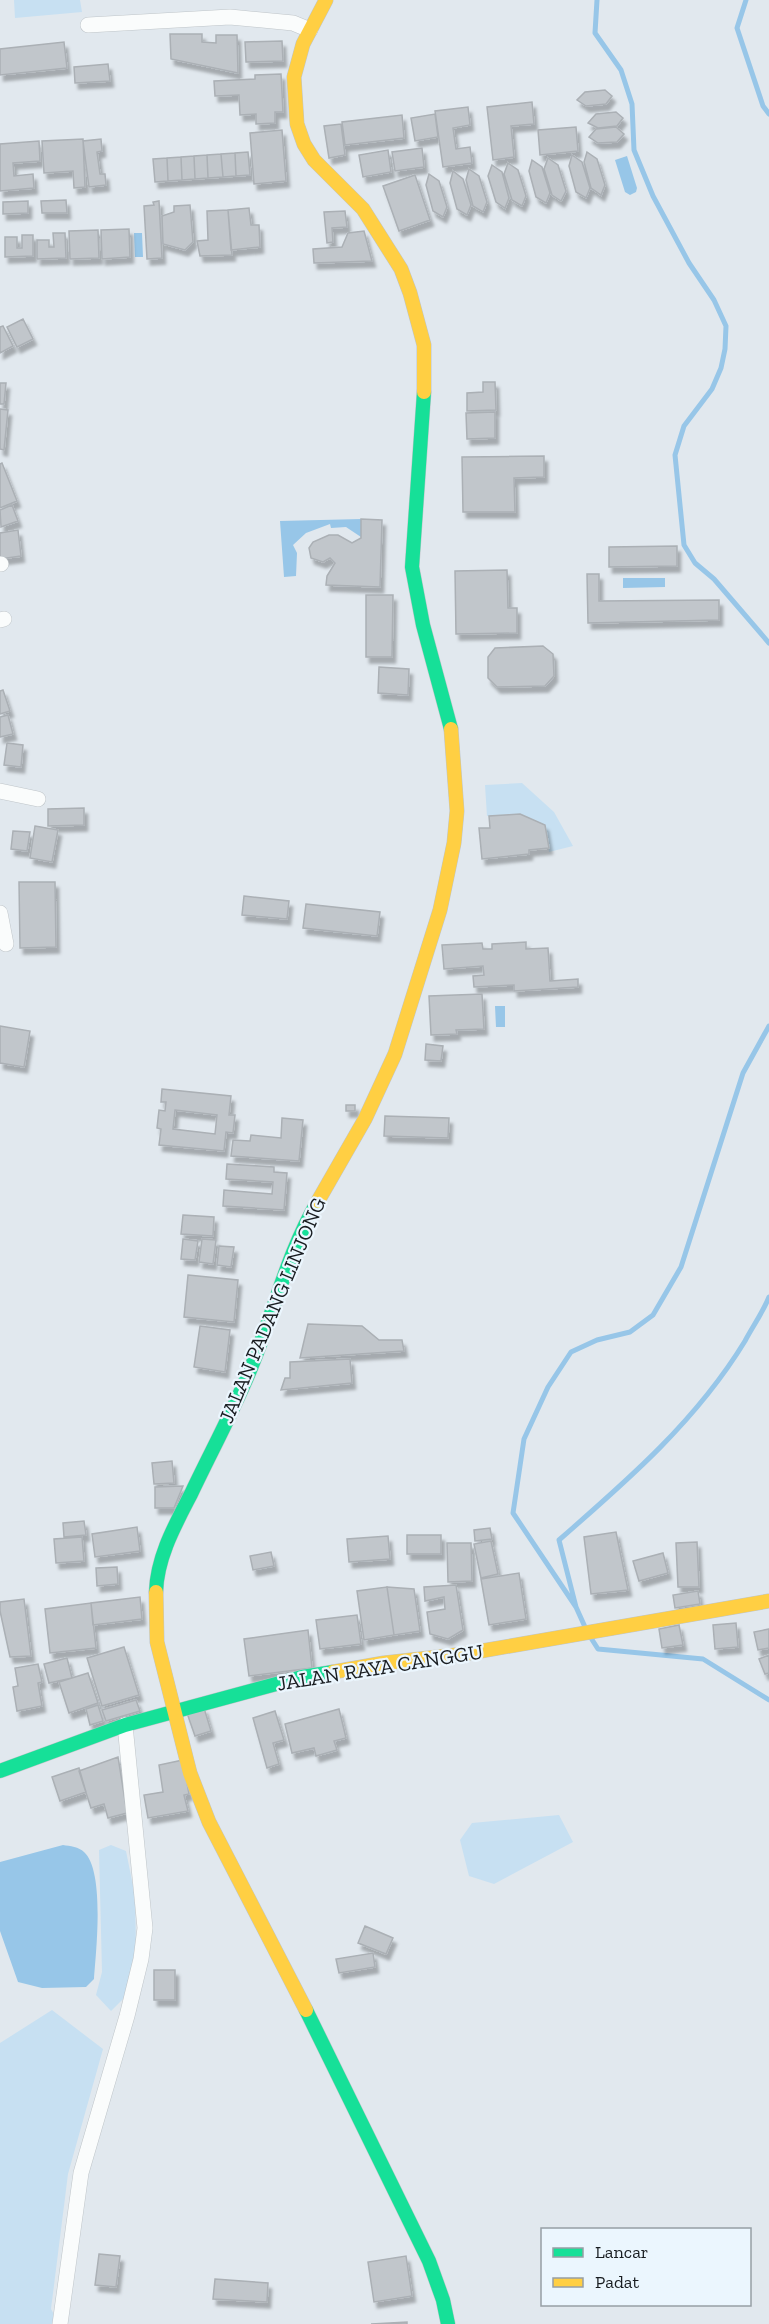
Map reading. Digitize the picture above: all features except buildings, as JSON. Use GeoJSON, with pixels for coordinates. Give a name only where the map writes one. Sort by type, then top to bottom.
{"type":"FeatureCollection","features":[{"type":"Feature","properties":{"kind":"street","name":"JALAN PADANG LINJONG"},"geometry":{"type":"LineString","coordinates":[[326,0],[303,44],[294,77],[297,124],[304,144],[325,173],[363,208],[377,227],[401,269],[424,345],[424,407],[412,567],[418,606],[451,730],[457,811],[454,843],[440,910],[428,952],[387,1075],[365,1119],[307,1219],[291,1256],[249,1375],[164,1549],[156,1584],[155,1615],[157,1642],[190,1773],[209,1822],[345,2087],[429,2261],[443,2300],[448,2324]]}},
{"type":"Feature","properties":{"kind":"street"},"geometry":{"type":"LineString","coordinates":[[87,25],[230,17],[293,24],[310,30]]}},
{"type":"Feature","properties":{"kind":"street"},"geometry":{"type":"LineString","coordinates":[[0,791],[38,799]]}},
{"type":"Feature","properties":{"kind":"street"},"geometry":{"type":"LineString","coordinates":[[0,913],[6,944]]}},
{"type":"Feature","properties":{"kind":"street","name":"JALAN RAYA CANGGU"},"geometry":{"type":"LineString","coordinates":[[0,1770],[125,1725],[302,1677],[599,1632],[769,1602]]}},
{"type":"Feature","properties":{"kind":"street"},"geometry":{"type":"LineString","coordinates":[[60,2324],[81,2173],[127,2016],[141,1959],[145,1928],[125,1725]]}},
{"type":"Feature","properties":{"kind":"shaded area"},"geometry":{"type":"Polygon","coordinates":[[[14,0],[80,0],[82,12],[15,18],[14,0]]]}},
{"type":"Feature","properties":{"kind":"shaded area"},"geometry":{"type":"Polygon","coordinates":[[[522,783],[554,812],[573,846],[549,852],[545,825],[520,814],[487,816],[485,785],[522,783]]]}},
{"type":"Feature","properties":{"kind":"shaded area"},"geometry":{"type":"Polygon","coordinates":[[[559,1815],[573,1842],[494,1884],[469,1876],[460,1840],[472,1823],[559,1815]]]}},
{"type":"Feature","properties":{"kind":"shaded area"},"geometry":{"type":"Polygon","coordinates":[[[111,1845],[126,1851],[135,1896],[136,1948],[124,1998],[111,2011],[96,1995],[102,1972],[99,1850],[111,1845]]]}},
{"type":"Feature","properties":{"kind":"shaded area"},"geometry":{"type":"Polygon","coordinates":[[[52,2010],[103,2049],[68,2174],[51,2309],[59,2324],[0,2324],[0,2043],[52,2010]]]}},
{"type":"Feature","properties":{"kind":"water"},"geometry":{"type":"Polygon","coordinates":[[[627,156],[637,188],[636,192],[630,195],[625,192],[615,160],[627,156]]]}},
{"type":"Feature","properties":{"kind":"water"},"geometry":{"type":"Polygon","coordinates":[[[134,233],[142,233],[143,257],[135,257],[134,233]]]}},
{"type":"Feature","properties":{"kind":"water"},"geometry":{"type":"Polygon","coordinates":[[[361,519],[361,537],[346,527],[331,528],[330,524],[306,533],[293,545],[297,553],[296,576],[284,577],[280,521],[361,519]]]}},
{"type":"Feature","properties":{"kind":"water"},"geometry":{"type":"Polygon","coordinates":[[[623,578],[665,578],[665,587],[623,588],[623,578]]]}},
{"type":"Feature","properties":{"kind":"water"},"geometry":{"type":"Polygon","coordinates":[[[495,1006],[505,1006],[505,1027],[496,1027],[495,1006]]]}},
{"type":"Feature","properties":{"kind":"water"},"geometry":{"type":"Polygon","coordinates":[[[63,1845],[84,1852],[91,1862],[95,1876],[98,1912],[94,1979],[86,1987],[42,1988],[18,1982],[0,1931],[0,1862],[63,1845]]]}},
{"type":"Feature","properties":{"kind":"waterway"},"geometry":{"type":"LineString","coordinates":[[597,0],[595,33],[621,70],[632,104],[634,150],[653,196],[689,263],[714,300],[726,326],[721,368],[712,389],[684,426],[675,455],[684,545],[695,563],[714,579],[769,643]]}},
{"type":"Feature","properties":{"kind":"waterway"},"geometry":{"type":"LineString","coordinates":[[746,0],[737,28],[763,106],[769,114]]}},
{"type":"Feature","properties":{"kind":"waterway"},"geometry":{"type":"LineString","coordinates":[[576,1607],[513,1513],[524,1439],[548,1387],[571,1352],[597,1340],[630,1332],[653,1315],[681,1267],[743,1073],[769,1026]]}},
{"type":"Feature","properties":{"kind":"waterway"},"geometry":{"type":"LineString","coordinates":[[585,1627],[576,1607],[559,1540],[636,1471],[683,1423],[726,1370],[769,1297]]}},
{"type":"Feature","properties":{"kind":"waterway"},"geometry":{"type":"LineString","coordinates":[[591,1638],[598,1649],[703,1659],[769,1700]]}},
{"type":"Feature","properties":{"kind":"traffic: fast"},"geometry":{"type":"LineString","coordinates":[[424,392],[412,567],[423,625],[451,729]]}},
{"type":"Feature","properties":{"kind":"traffic: fast"},"geometry":{"type":"LineString","coordinates":[[156,1592],[160,1566],[168,1541],[241,1390],[257,1353],[288,1264],[318,1201]]}},
{"type":"Feature","properties":{"kind":"traffic: fast"},"geometry":{"type":"LineString","coordinates":[[0,1771],[125,1725],[302,1677],[333,1672]]}},
{"type":"Feature","properties":{"kind":"traffic: fast"},"geometry":{"type":"LineString","coordinates":[[306,2010],[429,2261],[443,2300],[448,2324]]}},
{"type":"Feature","properties":{"kind":"traffic: slow"},"geometry":{"type":"LineString","coordinates":[[326,0],[303,44],[294,77],[297,124],[304,144],[314,160],[363,209],[401,269],[424,345],[424,392]]}},
{"type":"Feature","properties":{"kind":"traffic: slow"},"geometry":{"type":"LineString","coordinates":[[318,1201],[365,1119],[395,1054],[440,910],[454,843],[457,811],[451,729]]}},
{"type":"Feature","properties":{"kind":"traffic: slow"},"geometry":{"type":"LineString","coordinates":[[156,1592],[157,1642],[190,1773],[209,1822],[306,2010]]}},
{"type":"Feature","properties":{"kind":"traffic: slow"},"geometry":{"type":"LineString","coordinates":[[333,1672],[384,1663],[464,1654],[769,1601]]}}]}
